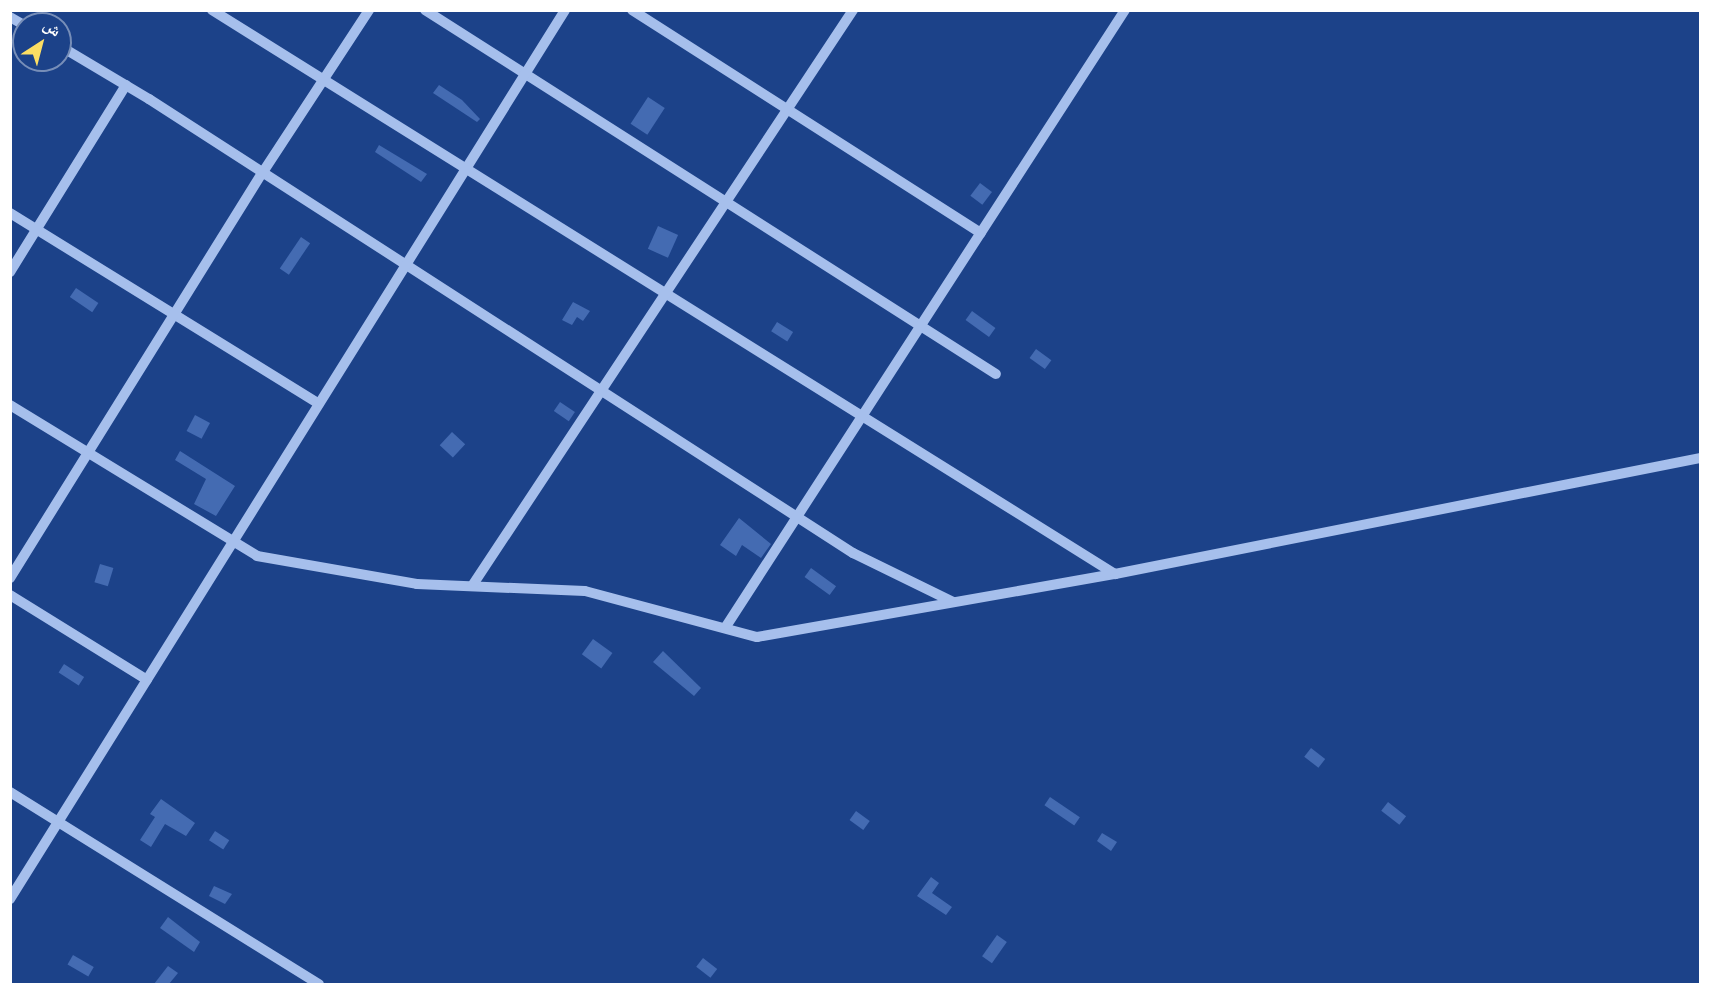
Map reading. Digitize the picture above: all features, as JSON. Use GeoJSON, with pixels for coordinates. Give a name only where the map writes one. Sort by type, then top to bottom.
{"type":"FeatureCollection","features":[{"type":"Feature","properties":{"kind":"street"},"geometry":{"type":"LineString","coordinates":[[212,10],[1116,574]]}},
{"type":"Feature","properties":{"kind":"street"},"geometry":{"type":"LineString","coordinates":[[10,578],[263,172],[369,10]]}},
{"type":"Feature","properties":{"kind":"street"},"geometry":{"type":"LineString","coordinates":[[425,10],[996,374]]}},
{"type":"Feature","properties":{"kind":"street"},"geometry":{"type":"LineString","coordinates":[[10,899],[565,10]]}},
{"type":"Feature","properties":{"kind":"street"},"geometry":{"type":"LineString","coordinates":[[632,10],[981,233]]}},
{"type":"Feature","properties":{"kind":"street"},"geometry":{"type":"LineString","coordinates":[[471,586],[599,389],[853,10]]}},
{"type":"Feature","properties":{"kind":"street"},"geometry":{"type":"LineString","coordinates":[[725,628],[1125,10]]}},
{"type":"Feature","properties":{"kind":"street"},"geometry":{"type":"LineString","coordinates":[[72,53],[263,172],[853,553],[953,603]]}},
{"type":"Feature","properties":{"kind":"street"},"geometry":{"type":"LineString","coordinates":[[10,272],[126,85]]}},
{"type":"Feature","properties":{"kind":"street"},"geometry":{"type":"LineString","coordinates":[[10,213],[319,404]]}},
{"type":"Feature","properties":{"kind":"street"},"geometry":{"type":"LineString","coordinates":[[10,405],[257,556],[417,584],[585,591],[756,637],[1116,574],[1701,458]]}},
{"type":"Feature","properties":{"kind":"street"},"geometry":{"type":"LineString","coordinates":[[10,595],[147,680]]}},
{"type":"Feature","properties":{"kind":"street"},"geometry":{"type":"LineString","coordinates":[[10,792],[319,984]]}},
{"type":"Feature","properties":{"kind":"building"},"geometry":{"type":"Polygon","coordinates":[[[439,85],[462,100],[480,119],[477,122],[433,93],[439,85]]]}},
{"type":"Feature","properties":{"kind":"building"},"geometry":{"type":"Polygon","coordinates":[[[648,97],[665,108],[647,135],[631,124],[648,97]]]}},
{"type":"Feature","properties":{"kind":"building"},"geometry":{"type":"Polygon","coordinates":[[[379,145],[427,174],[421,182],[375,152],[379,145]]]}},
{"type":"Feature","properties":{"kind":"building"},"geometry":{"type":"Polygon","coordinates":[[[980,183],[992,192],[982,205],[970,196],[980,183]]]}},
{"type":"Feature","properties":{"kind":"building"},"geometry":{"type":"Polygon","coordinates":[[[658,226],[678,235],[668,258],[648,249],[658,226]]]}},
{"type":"Feature","properties":{"kind":"building"},"geometry":{"type":"Polygon","coordinates":[[[301,237],[310,243],[289,275],[280,269],[301,237]]]}},
{"type":"Feature","properties":{"kind":"building"},"geometry":{"type":"Polygon","coordinates":[[[76,288],[98,303],[92,312],[70,297],[76,288]]]}},
{"type":"Feature","properties":{"kind":"building"},"geometry":{"type":"Polygon","coordinates":[[[573,302],[590,311],[583,321],[577,317],[572,325],[562,320],[573,302]]]}},
{"type":"Feature","properties":{"kind":"building"},"geometry":{"type":"Polygon","coordinates":[[[972,311],[995,328],[989,337],[966,320],[972,311]]]}},
{"type":"Feature","properties":{"kind":"building"},"geometry":{"type":"Polygon","coordinates":[[[777,322],[793,332],[787,341],[771,331],[777,322]]]}},
{"type":"Feature","properties":{"kind":"building"},"geometry":{"type":"Polygon","coordinates":[[[1036,349],[1051,360],[1045,369],[1030,358],[1036,349]]]}},
{"type":"Feature","properties":{"kind":"building"},"geometry":{"type":"Polygon","coordinates":[[[560,402],[575,412],[569,421],[554,411],[560,402]]]}},
{"type":"Feature","properties":{"kind":"building"},"geometry":{"type":"Polygon","coordinates":[[[195,415],[210,423],[202,439],[187,431],[195,415]]]}},
{"type":"Feature","properties":{"kind":"building"},"geometry":{"type":"Polygon","coordinates":[[[452,432],[465,444],[453,457],[440,445],[452,432]]]}},
{"type":"Feature","properties":{"kind":"building"},"geometry":{"type":"Polygon","coordinates":[[[180,451],[235,486],[216,516],[194,504],[206,479],[175,460],[180,451]]]}},
{"type":"Feature","properties":{"kind":"building"},"geometry":{"type":"Polygon","coordinates":[[[739,518],[771,544],[761,558],[742,545],[736,556],[720,545],[739,518]]]}},
{"type":"Feature","properties":{"kind":"building"},"geometry":{"type":"Polygon","coordinates":[[[100,564],[113,568],[108,586],[94,582],[100,564]]]}},
{"type":"Feature","properties":{"kind":"building"},"geometry":{"type":"Polygon","coordinates":[[[811,568],[836,586],[830,595],[805,577],[811,568]]]}},
{"type":"Feature","properties":{"kind":"building"},"geometry":{"type":"Polygon","coordinates":[[[593,639],[612,653],[601,668],[582,654],[593,639]]]}},
{"type":"Feature","properties":{"kind":"building"},"geometry":{"type":"Polygon","coordinates":[[[663,651],[701,688],[694,696],[653,662],[663,651]]]}},
{"type":"Feature","properties":{"kind":"building"},"geometry":{"type":"Polygon","coordinates":[[[64,664],[84,677],[79,685],[59,672],[64,664]]]}},
{"type":"Feature","properties":{"kind":"building"},"geometry":{"type":"Polygon","coordinates":[[[1311,748],[1325,759],[1318,768],[1304,757],[1311,748]]]}},
{"type":"Feature","properties":{"kind":"building"},"geometry":{"type":"Polygon","coordinates":[[[1050,797],[1080,817],[1074,825],[1044,805],[1050,797]]]}},
{"type":"Feature","properties":{"kind":"building"},"geometry":{"type":"Polygon","coordinates":[[[161,799],[195,823],[186,836],[165,824],[151,847],[140,840],[155,817],[150,814],[161,799]]]}},
{"type":"Feature","properties":{"kind":"building"},"geometry":{"type":"Polygon","coordinates":[[[1388,802],[1406,816],[1399,825],[1381,811],[1388,802]]]}},
{"type":"Feature","properties":{"kind":"building"},"geometry":{"type":"Polygon","coordinates":[[[856,811],[870,821],[863,830],[850,820],[856,811]]]}},
{"type":"Feature","properties":{"kind":"building"},"geometry":{"type":"Polygon","coordinates":[[[215,831],[229,840],[223,849],[209,840],[215,831]]]}},
{"type":"Feature","properties":{"kind":"building"},"geometry":{"type":"Polygon","coordinates":[[[1102,833],[1117,842],[1111,851],[1097,841],[1102,833]]]}},
{"type":"Feature","properties":{"kind":"building"},"geometry":{"type":"Polygon","coordinates":[[[931,877],[939,883],[932,893],[952,907],[946,915],[917,896],[931,877]]]}},
{"type":"Feature","properties":{"kind":"building"},"geometry":{"type":"Polygon","coordinates":[[[214,886],[232,894],[225,904],[209,896],[214,886]]]}},
{"type":"Feature","properties":{"kind":"building"},"geometry":{"type":"Polygon","coordinates":[[[168,917],[200,942],[194,952],[160,928],[168,917]]]}},
{"type":"Feature","properties":{"kind":"building"},"geometry":{"type":"Polygon","coordinates":[[[997,935],[1007,942],[992,963],[982,956],[997,935]]]}},
{"type":"Feature","properties":{"kind":"building"},"geometry":{"type":"Polygon","coordinates":[[[73,955],[94,967],[88,977],[68,965],[73,955]]]}},
{"type":"Feature","properties":{"kind":"building"},"geometry":{"type":"Polygon","coordinates":[[[703,958],[717,969],[710,978],[696,967],[703,958]]]}},
{"type":"Feature","properties":{"kind":"building"},"geometry":{"type":"Polygon","coordinates":[[[168,966],[178,973],[169,984],[154,984],[168,966]]]}}]}
